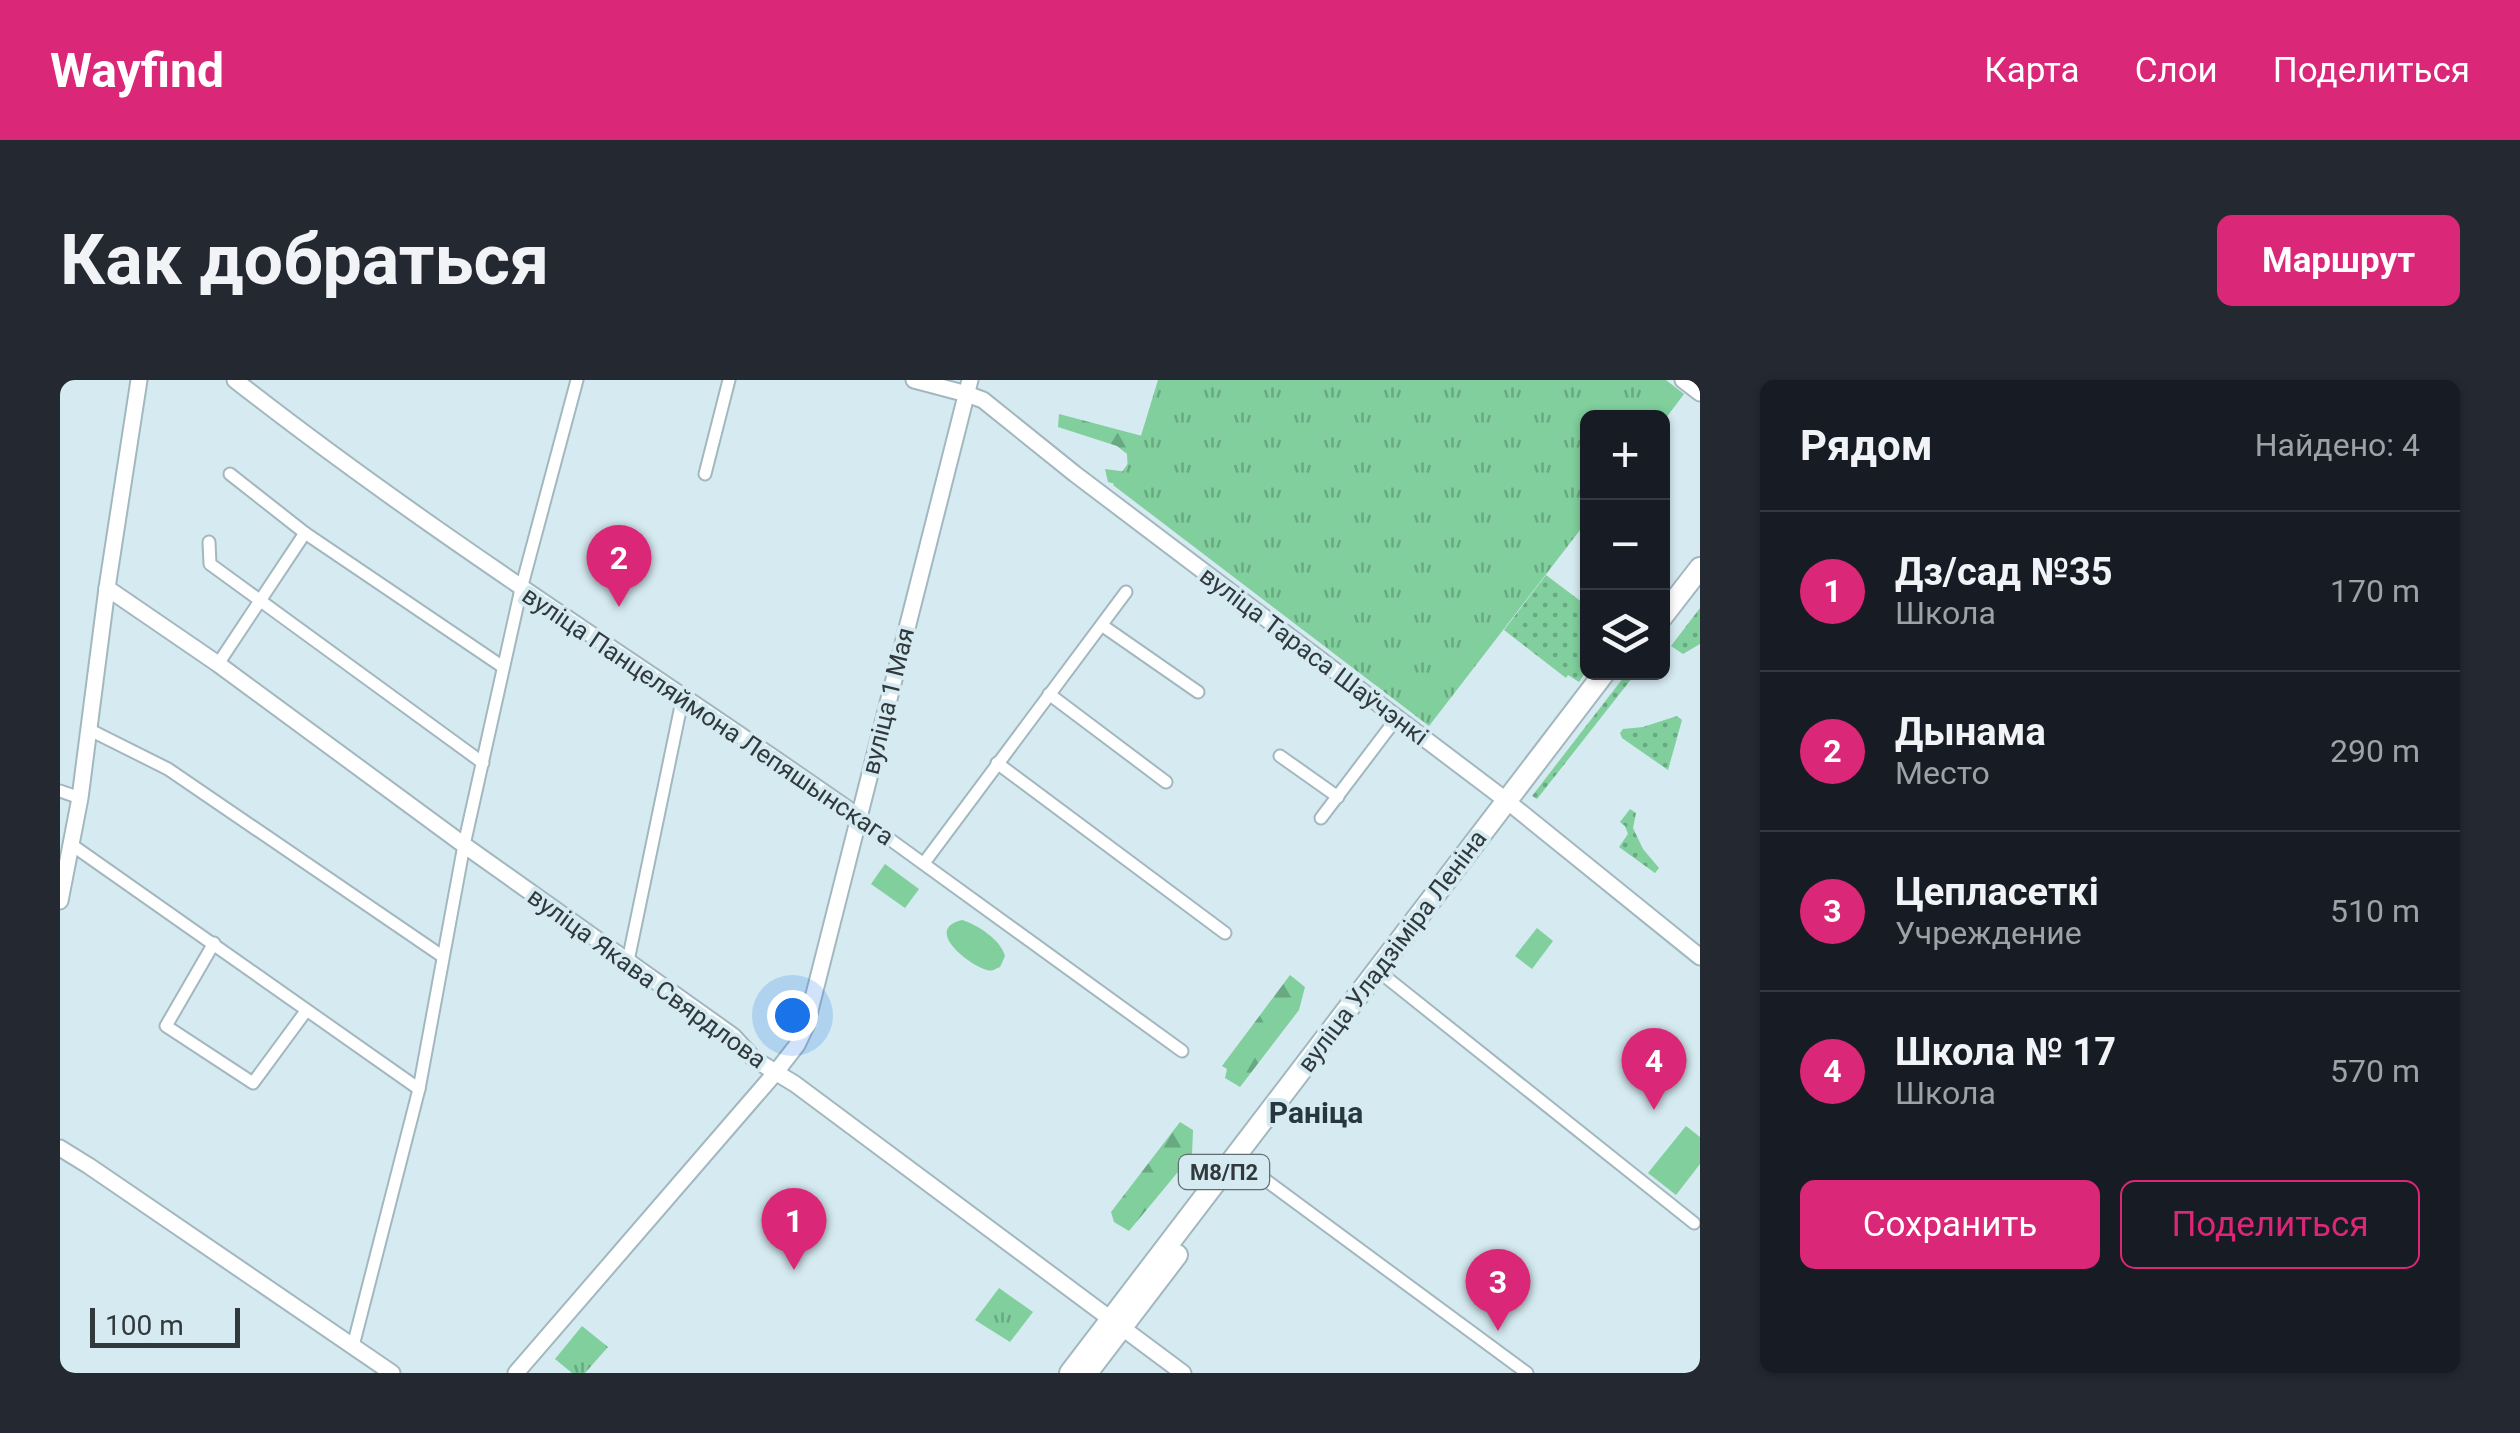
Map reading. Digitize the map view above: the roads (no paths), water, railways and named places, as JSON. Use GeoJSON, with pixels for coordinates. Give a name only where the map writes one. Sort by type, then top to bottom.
{"type":"FeatureCollection","features":[{"type":"Feature","properties":{"kind":"main road"},"geometry":{"type":"LineString","coordinates":[[1668,590],[1700,549]]}},
{"type":"Feature","properties":{"kind":"main road"},"geometry":{"type":"LineString","coordinates":[[1670,607],[1700,568]]}},
{"type":"Feature","properties":{"kind":"main road","name":"вуліца Уладзіміра Леніна"},"geometry":{"type":"LineString","coordinates":[[1512,804],[1599,680]]}},
{"type":"Feature","properties":{"kind":"main road","name":"вуліца Уладзіміра Леніна"},"geometry":{"type":"LineString","coordinates":[[1088,1373],[1116,1324],[1512,804],[1613,680]]}},
{"type":"Feature","properties":{"kind":"main road","name":"вуліца Уладзіміра Леніна"},"geometry":{"type":"LineString","coordinates":[[1070,1373],[1116,1324],[1245,1165],[1382,974]]}},
{"type":"Feature","properties":{"kind":"street"},"geometry":{"type":"LineString","coordinates":[[60,901],[80,798],[139,380]]}},
{"type":"Feature","properties":{"kind":"street","name":"вуліца Панцеляймона Лепяшынскага"},"geometry":{"type":"LineString","coordinates":[[235,380],[520,588],[859,817],[1182,1051]]}},
{"type":"Feature","properties":{"kind":"street"},"geometry":{"type":"LineString","coordinates":[[353,1346],[419,1089],[464,845],[520,588],[578,380]]}},
{"type":"Feature","properties":{"kind":"street"},"geometry":{"type":"LineString","coordinates":[[705,474],[728,380]]}},
{"type":"Feature","properties":{"kind":"street","name":"вуліца Тараса Шаўчэнкі"},"geometry":{"type":"LineString","coordinates":[[914,380],[968,387],[1075,474],[1512,804],[1700,958]]}},
{"type":"Feature","properties":{"kind":"street"},"geometry":{"type":"LineString","coordinates":[[1683,380],[1700,393]]}},
{"type":"Feature","properties":{"kind":"street","name":"вуліца 1 Мая"},"geometry":{"type":"LineString","coordinates":[[516,1373],[776,1072],[806,1026],[968,387]]}},
{"type":"Feature","properties":{"kind":"street"},"geometry":{"type":"LineString","coordinates":[[230,474],[305,533],[503,667]]}},
{"type":"Feature","properties":{"kind":"street"},"geometry":{"type":"LineString","coordinates":[[218,664],[305,533]]}},
{"type":"Feature","properties":{"kind":"street"},"geometry":{"type":"LineString","coordinates":[[209,542],[210,564],[483,762]]}},
{"type":"Feature","properties":{"kind":"street","name":"вуліца Якава Свярдлова"},"geometry":{"type":"LineString","coordinates":[[107,588],[733,1036],[754,1059],[889,1153],[1183,1373]]}},
{"type":"Feature","properties":{"kind":"street"},"geometry":{"type":"LineString","coordinates":[[924,863],[1126,592]]}},
{"type":"Feature","properties":{"kind":"street"},"geometry":{"type":"LineString","coordinates":[[1103,626],[1198,692]]}},
{"type":"Feature","properties":{"kind":"street"},"geometry":{"type":"LineString","coordinates":[[1049,694],[1166,782]]}},
{"type":"Feature","properties":{"kind":"street"},"geometry":{"type":"LineString","coordinates":[[628,961],[683,696]]}},
{"type":"Feature","properties":{"kind":"street"},"geometry":{"type":"LineString","coordinates":[[1321,818],[1396,719]]}},
{"type":"Feature","properties":{"kind":"street"},"geometry":{"type":"LineString","coordinates":[[88,729],[168,769],[442,956]]}},
{"type":"Feature","properties":{"kind":"street"},"geometry":{"type":"LineString","coordinates":[[1280,756],[1338,797]]}},
{"type":"Feature","properties":{"kind":"street"},"geometry":{"type":"LineString","coordinates":[[998,762],[1225,933]]}},
{"type":"Feature","properties":{"kind":"street"},"geometry":{"type":"LineString","coordinates":[[60,792],[80,798]]}},
{"type":"Feature","properties":{"kind":"street"},"geometry":{"type":"LineString","coordinates":[[72,845],[419,1089]]}},
{"type":"Feature","properties":{"kind":"street"},"geometry":{"type":"LineString","coordinates":[[214,943],[166,1026],[253,1083],[306,1011]]}},
{"type":"Feature","properties":{"kind":"street"},"geometry":{"type":"LineString","coordinates":[[1382,974],[1694,1223]]}},
{"type":"Feature","properties":{"kind":"street"},"geometry":{"type":"LineString","coordinates":[[60,1148],[392,1373]]}},
{"type":"Feature","properties":{"kind":"street"},"geometry":{"type":"LineString","coordinates":[[1245,1165],[1528,1373]]}},
{"type":"Feature","properties":{"kind":"place","name":"Дынама"},"geometry":{"type":"Point","coordinates":[619,607]}},
{"type":"Feature","properties":{"kind":"place","name":"Школа № 17"},"geometry":{"type":"Point","coordinates":[1654,1110]}},
{"type":"Feature","properties":{"kind":"place","name":"Дз/сад №35"},"geometry":{"type":"Point","coordinates":[794,1270]}},
{"type":"Feature","properties":{"kind":"place","name":"Цепласеткі"},"geometry":{"type":"Point","coordinates":[1498,1331]}},
{"type":"Feature","properties":{"kind":"district","name":"Раніца"},"geometry":{"type":"Point","coordinates":[1316,1112]}}]}
